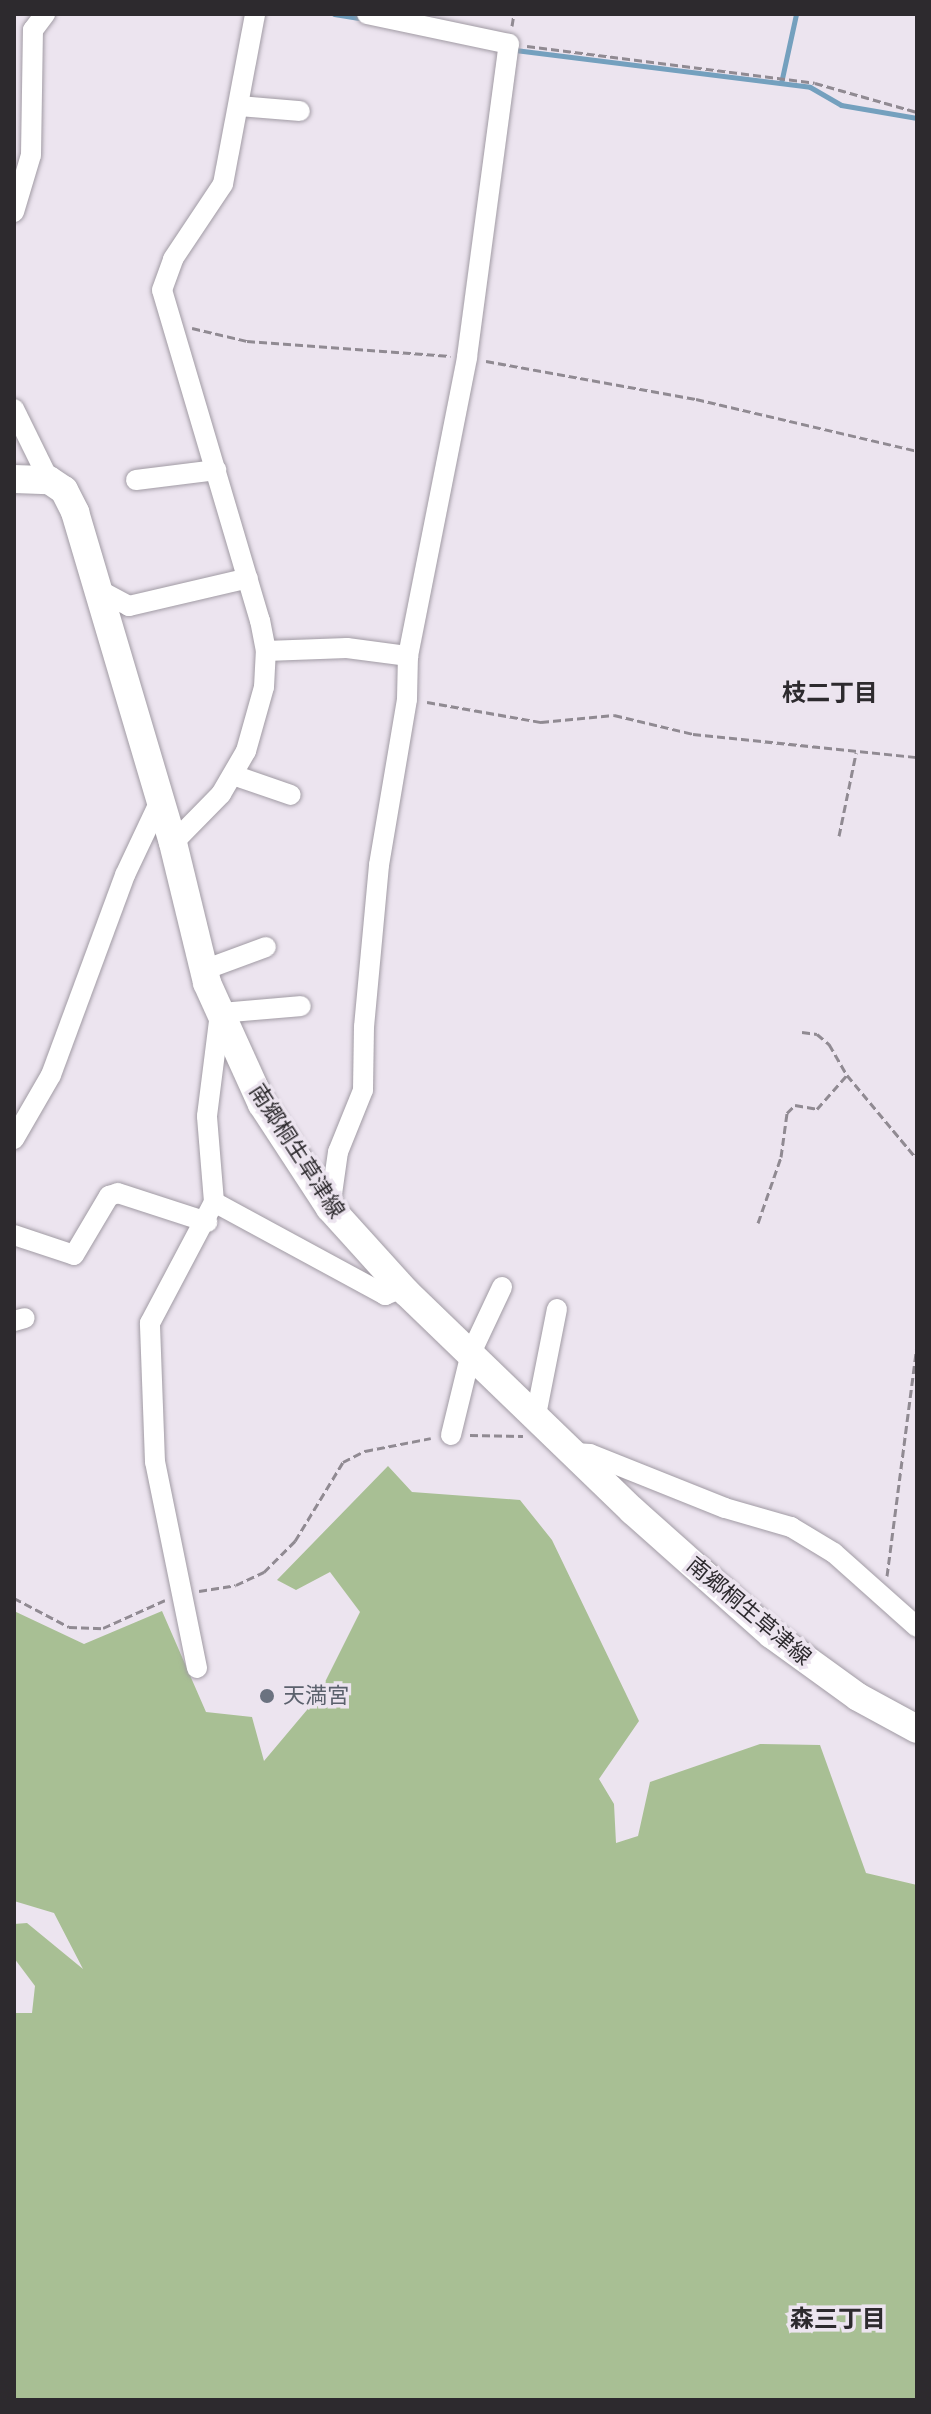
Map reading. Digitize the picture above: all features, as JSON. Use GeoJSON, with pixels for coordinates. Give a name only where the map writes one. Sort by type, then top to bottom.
{"type":"FeatureCollection","features":[{"type":"Feature","properties":{"kind":"main road"},"geometry":{"type":"LineString","coordinates":[[14,479],[49,480]]}},
{"type":"Feature","properties":{"kind":"main road","name":"南郷桐生草津線"},"geometry":{"type":"LineString","coordinates":[[49,480],[64,490],[75,512],[173,843],[204,970],[220,1013],[262,1104],[330,1208],[402,1288],[771,1634],[858,1697],[917,1729]]}},
{"type":"Feature","properties":{"kind":"street"},"geometry":{"type":"LineString","coordinates":[[14,212],[31,155],[33,30],[45,14]]}},
{"type":"Feature","properties":{"kind":"street"},"geometry":{"type":"LineString","coordinates":[[173,843],[221,794],[246,751],[260,700],[266,651],[248,578],[169,323],[162,290],[173,259],[223,184],[255,14]]}},
{"type":"Feature","properties":{"kind":"street"},"geometry":{"type":"LineString","coordinates":[[330,1208],[338,1152],[363,1090],[364,1027],[379,865],[407,699],[408,656],[467,357],[509,44],[367,14]]}},
{"type":"Feature","properties":{"kind":"street"},"geometry":{"type":"LineString","coordinates":[[240,106],[300,111]]}},
{"type":"Feature","properties":{"kind":"street"},"geometry":{"type":"LineString","coordinates":[[14,391],[49,480]]}},
{"type":"Feature","properties":{"kind":"street"},"geometry":{"type":"LineString","coordinates":[[14,409],[33,443]]}},
{"type":"Feature","properties":{"kind":"street"},"geometry":{"type":"LineString","coordinates":[[136,480],[216,470]]}},
{"type":"Feature","properties":{"kind":"street"},"geometry":{"type":"LineString","coordinates":[[99,590],[129,606],[248,578]]}},
{"type":"Feature","properties":{"kind":"street"},"geometry":{"type":"LineString","coordinates":[[266,651],[347,648],[408,656]]}},
{"type":"Feature","properties":{"kind":"street"},"geometry":{"type":"LineString","coordinates":[[233,775],[291,795]]}},
{"type":"Feature","properties":{"kind":"street"},"geometry":{"type":"LineString","coordinates":[[14,1139],[51,1075],[125,875],[160,801]]}},
{"type":"Feature","properties":{"kind":"street"},"geometry":{"type":"LineString","coordinates":[[204,970],[266,947]]}},
{"type":"Feature","properties":{"kind":"street"},"geometry":{"type":"LineString","coordinates":[[197,1668],[155,1462],[150,1323],[207,1222],[214,1202],[207,1116],[220,1013],[301,1006]]}},
{"type":"Feature","properties":{"kind":"street"},"geometry":{"type":"LineString","coordinates":[[14,1235],[74,1255],[109,1196],[118,1193],[207,1222]]}},
{"type":"Feature","properties":{"kind":"street"},"geometry":{"type":"LineString","coordinates":[[214,1202],[385,1295],[402,1288]]}},
{"type":"Feature","properties":{"kind":"street"},"geometry":{"type":"LineString","coordinates":[[451,1435],[471,1353],[502,1287]]}},
{"type":"Feature","properties":{"kind":"street"},"geometry":{"type":"LineString","coordinates":[[536,1415],[557,1309]]}},
{"type":"Feature","properties":{"kind":"street"},"geometry":{"type":"LineString","coordinates":[[567,1445],[725,1508],[791,1527],[834,1553],[917,1627]]}},
{"type":"Feature","properties":{"kind":"path"},"geometry":{"type":"LineString","coordinates":[[509,44],[815,83],[917,112]]}},
{"type":"Feature","properties":{"kind":"path"},"geometry":{"type":"LineString","coordinates":[[169,323],[247,341],[467,357],[696,399],[917,451]]}},
{"type":"Feature","properties":{"kind":"path"},"geometry":{"type":"LineString","coordinates":[[407,699],[541,722],[614,715],[693,734],[917,757]]}},
{"type":"Feature","properties":{"kind":"path"},"geometry":{"type":"LineString","coordinates":[[839,836],[856,753]]}},
{"type":"Feature","properties":{"kind":"path"},"geometry":{"type":"LineString","coordinates":[[802,1032],[817,1034],[829,1044],[847,1075],[917,1159]]}},
{"type":"Feature","properties":{"kind":"path"},"geometry":{"type":"LineString","coordinates":[[758,1223],[781,1157],[787,1113],[795,1105],[817,1109],[847,1075]]}},
{"type":"Feature","properties":{"kind":"path"},"geometry":{"type":"LineString","coordinates":[[884,1600],[917,1344]]}},
{"type":"Feature","properties":{"kind":"path"},"geometry":{"type":"LineString","coordinates":[[14,1598],[69,1627],[103,1628],[182,1593],[236,1585],[264,1572],[295,1541],[343,1462],[365,1451],[451,1435],[567,1445]]}},
{"type":"Feature","properties":{"kind":"green space"},"geometry":{"type":"Polygon","coordinates":[[[388,1466],[412,1492],[520,1500],[552,1540],[639,1721],[599,1779],[614,1804],[616,1843],[638,1836],[650,1782],[760,1744],[820,1745],[866,1873],[917,1885],[917,2400],[14,2400],[14,2013],[32,2013],[35,1986],[14,1958],[14,1924],[27,1923],[83,1969],[54,1913],[14,1901],[14,1611],[84,1644],[162,1611],[206,1712],[252,1717],[264,1761],[317,1698],[360,1612],[330,1572],[296,1590],[277,1580],[388,1466]]]}},
{"type":"Feature","properties":{"kind":"waterway"},"geometry":{"type":"LineString","coordinates":[[334,14],[364,19]]}},
{"type":"Feature","properties":{"kind":"waterway"},"geometry":{"type":"LineString","coordinates":[[781,83],[796,14]]}},
{"type":"Feature","properties":{"kind":"waterway"},"geometry":{"type":"LineString","coordinates":[[515,50],[810,87],[841,105],[917,118]]}},
{"type":"Feature","properties":{"kind":"place","name":"天満宮"},"geometry":{"type":"Point","coordinates":[267,1696]}},
{"type":"Feature","properties":{"kind":"district","name":"枝二丁目"},"geometry":{"type":"Point","coordinates":[830,693]}},
{"type":"Feature","properties":{"kind":"district","name":"森三丁目"},"geometry":{"type":"Point","coordinates":[838,2319]}}]}
